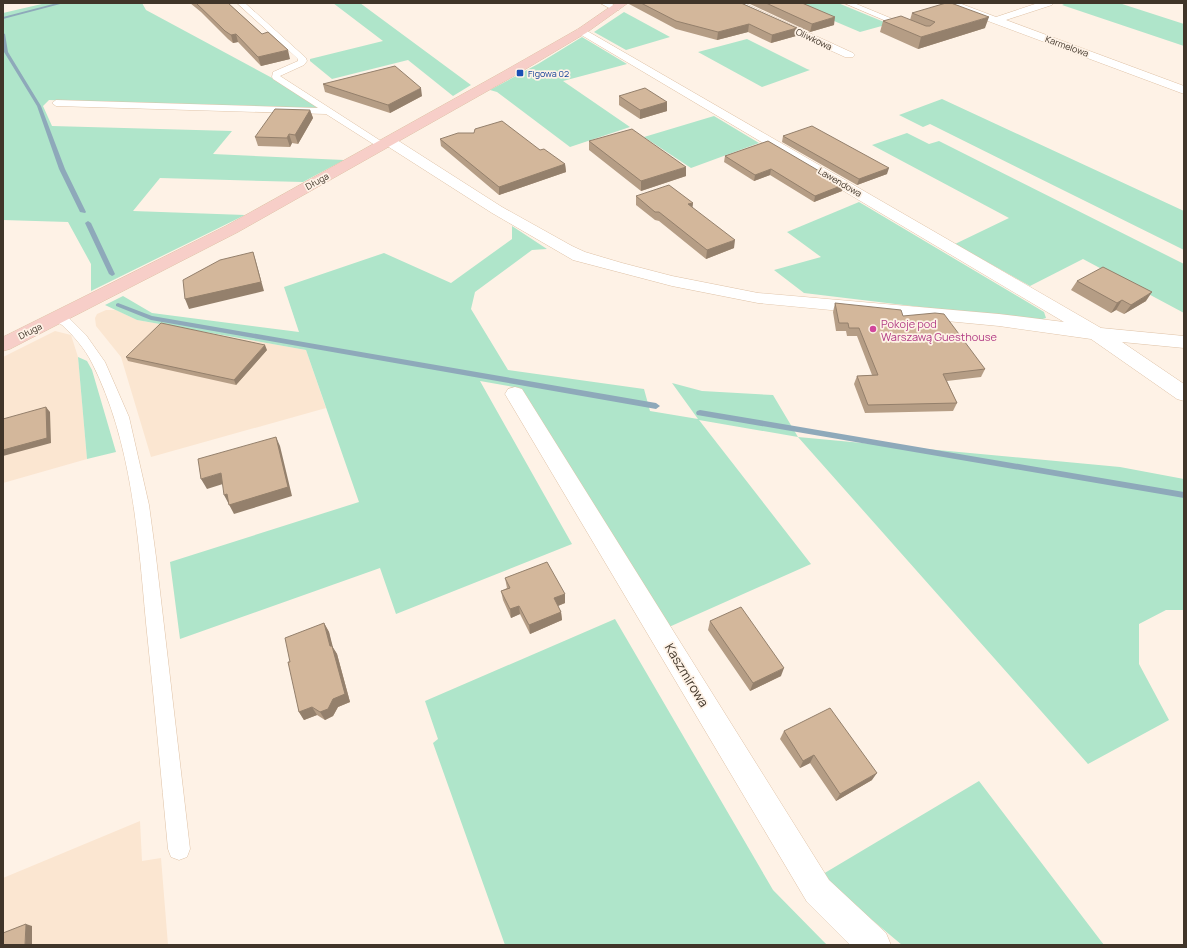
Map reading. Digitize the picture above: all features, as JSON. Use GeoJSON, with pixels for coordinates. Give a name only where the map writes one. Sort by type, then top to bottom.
{"type":"FeatureCollection","features":[{"type":"Feature","properties":{"kind":"street","name":"Oliwkowa"},"geometry":{"type":"LineString","coordinates":[[735,3],[849,55]]}},
{"type":"Feature","properties":{"kind":"street","name":"Karmelowa"},"geometry":{"type":"LineString","coordinates":[[949,3],[1184,90]]}},
{"type":"Feature","properties":{"kind":"street"},"geometry":{"type":"LineString","coordinates":[[996,20],[1048,3]]}},
{"type":"Feature","properties":{"kind":"street","name":"Długa"},"geometry":{"type":"LineString","coordinates":[[3,345],[232,229],[582,31],[614,5]]}},
{"type":"Feature","properties":{"kind":"street","name":"Lawendowa"},"geometry":{"type":"LineString","coordinates":[[582,31],[1097,334],[1184,394]]}},
{"type":"Feature","properties":{"kind":"street"},"geometry":{"type":"LineString","coordinates":[[385,143],[566,250],[616,267],[672,281],[758,298],[999,320],[1064,328],[1097,334],[1184,342]]}},
{"type":"Feature","properties":{"kind":"street","name":"Kaszmirowa"},"geometry":{"type":"LineString","coordinates":[[515,394],[818,891],[874,945]]}},
{"type":"Feature","properties":{"kind":"lane"},"geometry":{"type":"LineString","coordinates":[[241,3],[302,58],[303,61],[301,63],[276,74],[276,77],[385,143]]}},
{"type":"Feature","properties":{"kind":"lane"},"geometry":{"type":"LineString","coordinates":[[848,3],[918,31]]}},
{"type":"Feature","properties":{"kind":"lane"},"geometry":{"type":"LineString","coordinates":[[56,103],[330,111]]}},
{"type":"Feature","properties":{"kind":"lane"},"geometry":{"type":"LineString","coordinates":[[56,317],[65,321],[82,338],[98,362],[122,417],[141,505],[148,557],[179,849]]}},
{"type":"Feature","properties":{"kind":"shaded area"},"geometry":{"type":"Polygon","coordinates":[[[106,310],[116,310],[137,320],[306,350],[326,408],[151,457],[121,357],[96,326],[95,318],[97,314],[106,310]]]}},
{"type":"Feature","properties":{"kind":"shaded area"},"geometry":{"type":"Polygon","coordinates":[[[55,331],[71,335],[78,357],[87,459],[3,483],[3,357],[55,331]]]}},
{"type":"Feature","properties":{"kind":"shaded area"},"geometry":{"type":"Polygon","coordinates":[[[140,821],[142,861],[161,858],[168,945],[3,945],[3,878],[140,821]]]}},
{"type":"Feature","properties":{"kind":"green space"},"geometry":{"type":"Polygon","coordinates":[[[46,3],[142,3],[146,10],[274,79],[322,109],[49,100],[43,106],[52,126],[232,131],[213,154],[344,160],[303,182],[160,178],[133,211],[245,215],[91,291],[91,264],[68,222],[3,220],[3,13],[46,3]]]}},
{"type":"Feature","properties":{"kind":"green space"},"geometry":{"type":"Polygon","coordinates":[[[333,3],[360,3],[471,85],[453,96],[408,60],[332,79],[310,61],[310,59],[383,41],[333,3]]]}},
{"type":"Feature","properties":{"kind":"green space"},"geometry":{"type":"Polygon","coordinates":[[[838,3],[889,24],[860,32],[794,4],[838,3]]]}},
{"type":"Feature","properties":{"kind":"green space"},"geometry":{"type":"Polygon","coordinates":[[[1066,3],[1119,3],[1184,24],[1184,46],[1062,5],[1066,3]]]}},
{"type":"Feature","properties":{"kind":"green space"},"geometry":{"type":"Polygon","coordinates":[[[624,12],[670,37],[626,50],[594,32],[624,12]]]}},
{"type":"Feature","properties":{"kind":"green space"},"geometry":{"type":"Polygon","coordinates":[[[582,37],[627,64],[563,81],[630,127],[570,147],[497,92],[490,90],[538,64],[582,37]]]}},
{"type":"Feature","properties":{"kind":"green space"},"geometry":{"type":"Polygon","coordinates":[[[747,39],[810,70],[762,87],[698,52],[747,39]]]}},
{"type":"Feature","properties":{"kind":"green space"},"geometry":{"type":"Polygon","coordinates":[[[942,99],[1184,211],[1184,250],[930,124],[923,127],[899,115],[942,99]]]}},
{"type":"Feature","properties":{"kind":"green space"},"geometry":{"type":"Polygon","coordinates":[[[714,116],[759,143],[691,168],[644,137],[714,116]]]}},
{"type":"Feature","properties":{"kind":"green space"},"geometry":{"type":"Polygon","coordinates":[[[907,133],[929,144],[939,141],[1184,264],[1184,313],[1083,259],[1030,286],[955,244],[1009,218],[872,145],[907,133]]]}},
{"type":"Feature","properties":{"kind":"green space"},"geometry":{"type":"Polygon","coordinates":[[[859,202],[1044,312],[1046,318],[1036,321],[804,293],[774,270],[821,257],[787,232],[859,202]]]}},
{"type":"Feature","properties":{"kind":"green space"},"geometry":{"type":"Polygon","coordinates":[[[512,226],[547,249],[532,250],[475,292],[471,309],[508,370],[644,389],[650,411],[698,419],[672,383],[702,391],[773,395],[798,437],[699,420],[811,564],[669,627],[520,388],[480,381],[572,544],[396,614],[380,568],[180,639],[170,562],[359,502],[306,350],[137,320],[105,305],[123,296],[152,313],[299,332],[284,287],[384,253],[451,283],[512,239],[512,226]]]}},
{"type":"Feature","properties":{"kind":"green space"},"geometry":{"type":"Polygon","coordinates":[[[78,357],[87,361],[92,370],[116,452],[87,459],[78,357]]]}},
{"type":"Feature","properties":{"kind":"green space"},"geometry":{"type":"Polygon","coordinates":[[[798,437],[1120,467],[1184,479],[1184,610],[1166,610],[1139,624],[1139,664],[1169,720],[1088,764],[798,437]]]}},
{"type":"Feature","properties":{"kind":"green space"},"geometry":{"type":"Polygon","coordinates":[[[615,619],[773,890],[827,945],[505,945],[433,743],[438,739],[425,701],[615,619]]]}},
{"type":"Feature","properties":{"kind":"green space"},"geometry":{"type":"Polygon","coordinates":[[[979,781],[1104,945],[902,945],[834,888],[823,874],[979,781]]]}},
{"type":"Feature","properties":{"kind":"building"},"geometry":{"type":"Polygon","coordinates":[[[196,3],[228,3],[262,34],[268,32],[288,50],[258,57],[236,34],[231,35],[225,31],[196,3]]]}},
{"type":"Feature","properties":{"kind":"building"},"geometry":{"type":"Polygon","coordinates":[[[641,3],[741,3],[797,28],[772,35],[749,24],[718,32],[676,21],[641,3]]]}},
{"type":"Feature","properties":{"kind":"building"},"geometry":{"type":"Polygon","coordinates":[[[766,3],[802,3],[835,17],[812,24],[766,3]]]}},
{"type":"Feature","properties":{"kind":"building"},"geometry":{"type":"Polygon","coordinates":[[[946,3],[951,3],[989,17],[921,37],[883,21],[901,16],[926,26],[930,26],[935,22],[912,13],[946,3]]]}},
{"type":"Feature","properties":{"kind":"building"},"geometry":{"type":"Polygon","coordinates":[[[395,66],[421,88],[388,105],[323,84],[395,66]]]}},
{"type":"Feature","properties":{"kind":"building"},"geometry":{"type":"Polygon","coordinates":[[[645,88],[667,102],[640,110],[619,96],[645,88]]]}},
{"type":"Feature","properties":{"kind":"building"},"geometry":{"type":"Polygon","coordinates":[[[275,109],[310,110],[295,135],[289,134],[287,138],[255,137],[275,109]]]}},
{"type":"Feature","properties":{"kind":"building"},"geometry":{"type":"Polygon","coordinates":[[[502,121],[540,150],[544,149],[565,164],[499,187],[440,139],[458,133],[474,133],[475,129],[502,121]]]}},
{"type":"Feature","properties":{"kind":"building"},"geometry":{"type":"Polygon","coordinates":[[[812,126],[889,168],[859,179],[783,136],[812,126]]]}},
{"type":"Feature","properties":{"kind":"building"},"geometry":{"type":"Polygon","coordinates":[[[632,129],[686,167],[641,181],[589,141],[632,129]]]}},
{"type":"Feature","properties":{"kind":"building"},"geometry":{"type":"Polygon","coordinates":[[[768,141],[843,185],[815,196],[771,169],[755,175],[725,156],[768,141]]]}},
{"type":"Feature","properties":{"kind":"building"},"geometry":{"type":"Polygon","coordinates":[[[669,185],[693,203],[688,204],[735,240],[707,250],[659,212],[655,212],[636,196],[669,185]]]}},
{"type":"Feature","properties":{"kind":"building"},"geometry":{"type":"Polygon","coordinates":[[[253,252],[261,282],[185,299],[183,280],[220,260],[253,252]]]}},
{"type":"Feature","properties":{"kind":"building"},"geometry":{"type":"Polygon","coordinates":[[[1103,267],[1152,292],[1131,305],[1122,300],[1117,303],[1077,281],[1103,267]]]}},
{"type":"Feature","properties":{"kind":"building"},"geometry":{"type":"Polygon","coordinates":[[[835,303],[901,310],[903,316],[935,313],[944,314],[985,369],[943,374],[957,403],[868,405],[857,376],[878,375],[859,328],[849,328],[848,323],[839,323],[835,303]]]}},
{"type":"Feature","properties":{"kind":"building"},"geometry":{"type":"Polygon","coordinates":[[[161,323],[265,345],[234,380],[126,357],[161,323]]]}},
{"type":"Feature","properties":{"kind":"building"},"geometry":{"type":"Polygon","coordinates":[[[46,407],[47,438],[3,450],[3,419],[46,407]]]}},
{"type":"Feature","properties":{"kind":"building"},"geometry":{"type":"Polygon","coordinates":[[[276,437],[288,487],[229,505],[227,494],[224,495],[221,473],[201,479],[198,459],[276,437]]]}},
{"type":"Feature","properties":{"kind":"building"},"geometry":{"type":"Polygon","coordinates":[[[547,562],[565,594],[554,598],[561,612],[529,625],[519,606],[510,609],[501,591],[510,588],[505,578],[547,562]]]}},
{"type":"Feature","properties":{"kind":"building"},"geometry":{"type":"Polygon","coordinates":[[[741,607],[784,668],[753,683],[710,621],[741,607]]]}},
{"type":"Feature","properties":{"kind":"building"},"geometry":{"type":"Polygon","coordinates":[[[324,623],[345,694],[333,699],[328,709],[320,712],[312,707],[299,712],[288,662],[290,662],[285,638],[324,623]]]}},
{"type":"Feature","properties":{"kind":"building"},"geometry":{"type":"Polygon","coordinates":[[[830,708],[877,773],[840,794],[814,755],[803,761],[784,731],[830,708]]]}},
{"type":"Feature","properties":{"kind":"building"},"geometry":{"type":"Polygon","coordinates":[[[26,924],[25,945],[3,945],[3,933],[26,924]]]}},
{"type":"Feature","properties":{"kind":"waterway"},"geometry":{"type":"LineString","coordinates":[[3,18],[62,3]]}},
{"type":"Feature","properties":{"kind":"waterway"},"geometry":{"type":"LineString","coordinates":[[3,34],[6,52],[39,106],[62,169],[83,212]]}},
{"type":"Feature","properties":{"kind":"waterway"},"geometry":{"type":"LineString","coordinates":[[88,223],[112,274]]}},
{"type":"Feature","properties":{"kind":"waterway"},"geometry":{"type":"LineString","coordinates":[[118,305],[151,318],[656,406]]}},
{"type":"Feature","properties":{"kind":"waterway"},"geometry":{"type":"LineString","coordinates":[[700,413],[1184,495]]}},
{"type":"Feature","properties":{"kind":"place","name":"Figowa 02"},"geometry":{"type":"Point","coordinates":[520,73]}},
{"type":"Feature","properties":{"kind":"place","name":"Pokoje pod Warszawą Guesthouse"},"geometry":{"type":"Point","coordinates":[873,329]}}]}
